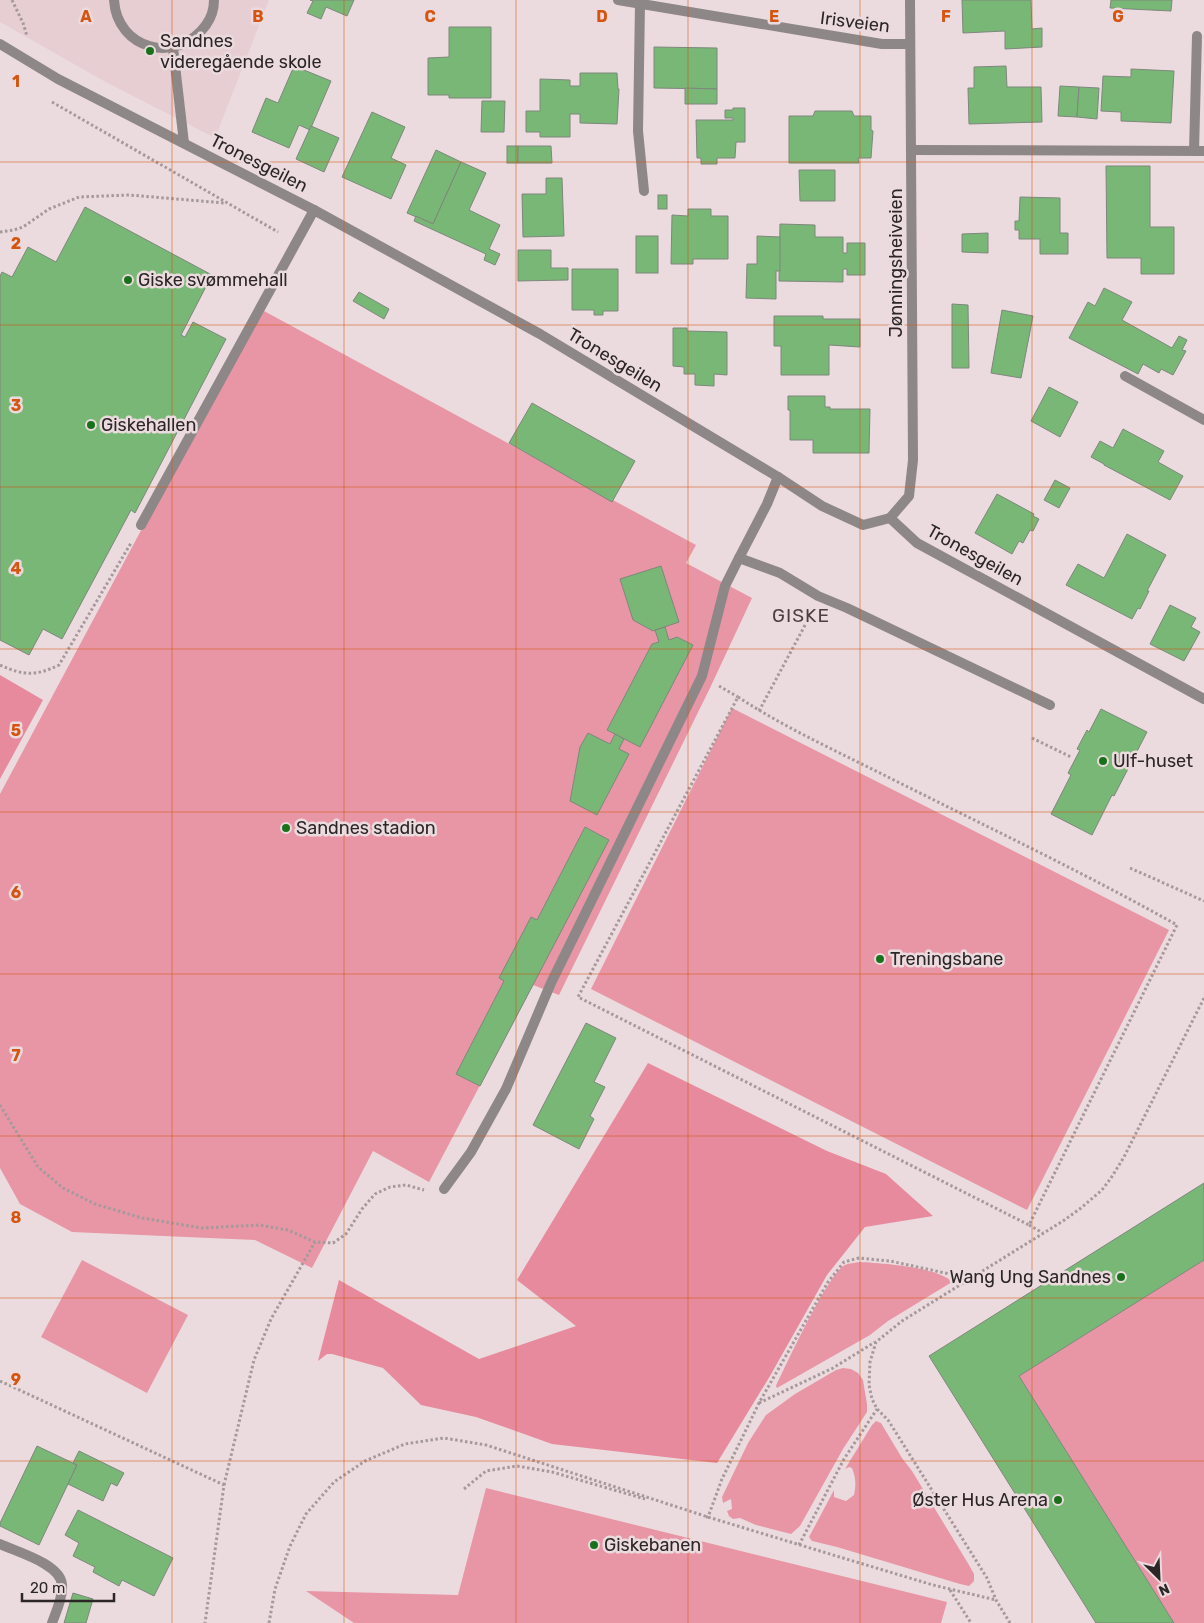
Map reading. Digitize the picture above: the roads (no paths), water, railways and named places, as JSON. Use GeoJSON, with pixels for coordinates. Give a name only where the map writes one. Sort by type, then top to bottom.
{"type":"FeatureCollection","features":[{"type":"Feature","properties":{"kind":"street"},"geometry":{"type":"LineString","coordinates":[[114,0],[114,9],[120,23],[129,36],[142,44],[157,48],[173,48],[187,43],[200,33],[210,20],[214,0]]}},
{"type":"Feature","properties":{"kind":"street","name":"Irisveien"},"geometry":{"type":"LineString","coordinates":[[618,0],[882,44],[910,44]]}},
{"type":"Feature","properties":{"kind":"street","name":"Jønningsheiveien"},"geometry":{"type":"LineString","coordinates":[[890,518],[909,496],[913,460],[910,0]]}},
{"type":"Feature","properties":{"kind":"street"},"geometry":{"type":"LineString","coordinates":[[640,4],[638,131],[644,190]]}},
{"type":"Feature","properties":{"kind":"street"},"geometry":{"type":"LineString","coordinates":[[911,150],[1199,151],[1197,36]]}},
{"type":"Feature","properties":{"kind":"street","name":"Tronesgeilen"},"geometry":{"type":"LineString","coordinates":[[0,44],[58,78],[314,210],[540,334],[778,477],[822,506],[863,525],[890,518],[917,543],[1204,700]]}},
{"type":"Feature","properties":{"kind":"street"},"geometry":{"type":"LineString","coordinates":[[173,48],[184,143]]}},
{"type":"Feature","properties":{"kind":"street"},"geometry":{"type":"LineString","coordinates":[[141,525],[314,210]]}},
{"type":"Feature","properties":{"kind":"street"},"geometry":{"type":"LineString","coordinates":[[1125,376],[1204,420]]}},
{"type":"Feature","properties":{"kind":"street"},"geometry":{"type":"LineString","coordinates":[[444,1189],[471,1152],[506,1089],[551,983],[702,676],[725,586],[767,504],[778,477]]}},
{"type":"Feature","properties":{"kind":"street"},"geometry":{"type":"LineString","coordinates":[[739,558],[780,573],[818,596],[856,612],[1050,705]]}},
{"type":"Feature","properties":{"kind":"street"},"geometry":{"type":"LineString","coordinates":[[0,1544],[47,1564],[62,1579],[62,1588],[52,1623]]}},
{"type":"Feature","properties":{"kind":"place","name":"Sandnes videregående skole"},"geometry":{"type":"Point","coordinates":[150,51]}},
{"type":"Feature","properties":{"kind":"place","name":"Giske svømmehall"},"geometry":{"type":"Point","coordinates":[128,280]}},
{"type":"Feature","properties":{"kind":"place","name":"Giskehallen"},"geometry":{"type":"Point","coordinates":[91,425]}},
{"type":"Feature","properties":{"kind":"place","name":"Ulf-huset"},"geometry":{"type":"Point","coordinates":[1103,761]}},
{"type":"Feature","properties":{"kind":"place","name":"Sandnes stadion"},"geometry":{"type":"Point","coordinates":[286,828]}},
{"type":"Feature","properties":{"kind":"place","name":"Treningsbane"},"geometry":{"type":"Point","coordinates":[880,959]}},
{"type":"Feature","properties":{"kind":"place","name":"Wang Ung Sandnes"},"geometry":{"type":"Point","coordinates":[1121,1277]}},
{"type":"Feature","properties":{"kind":"place","name":"Øster Hus Arena"},"geometry":{"type":"Point","coordinates":[1058,1500]}},
{"type":"Feature","properties":{"kind":"place","name":"Giskebanen"},"geometry":{"type":"Point","coordinates":[594,1545]}},
{"type":"Feature","properties":{"kind":"district","name":"GISKE"},"geometry":{"type":"Point","coordinates":[801,615]}}]}
